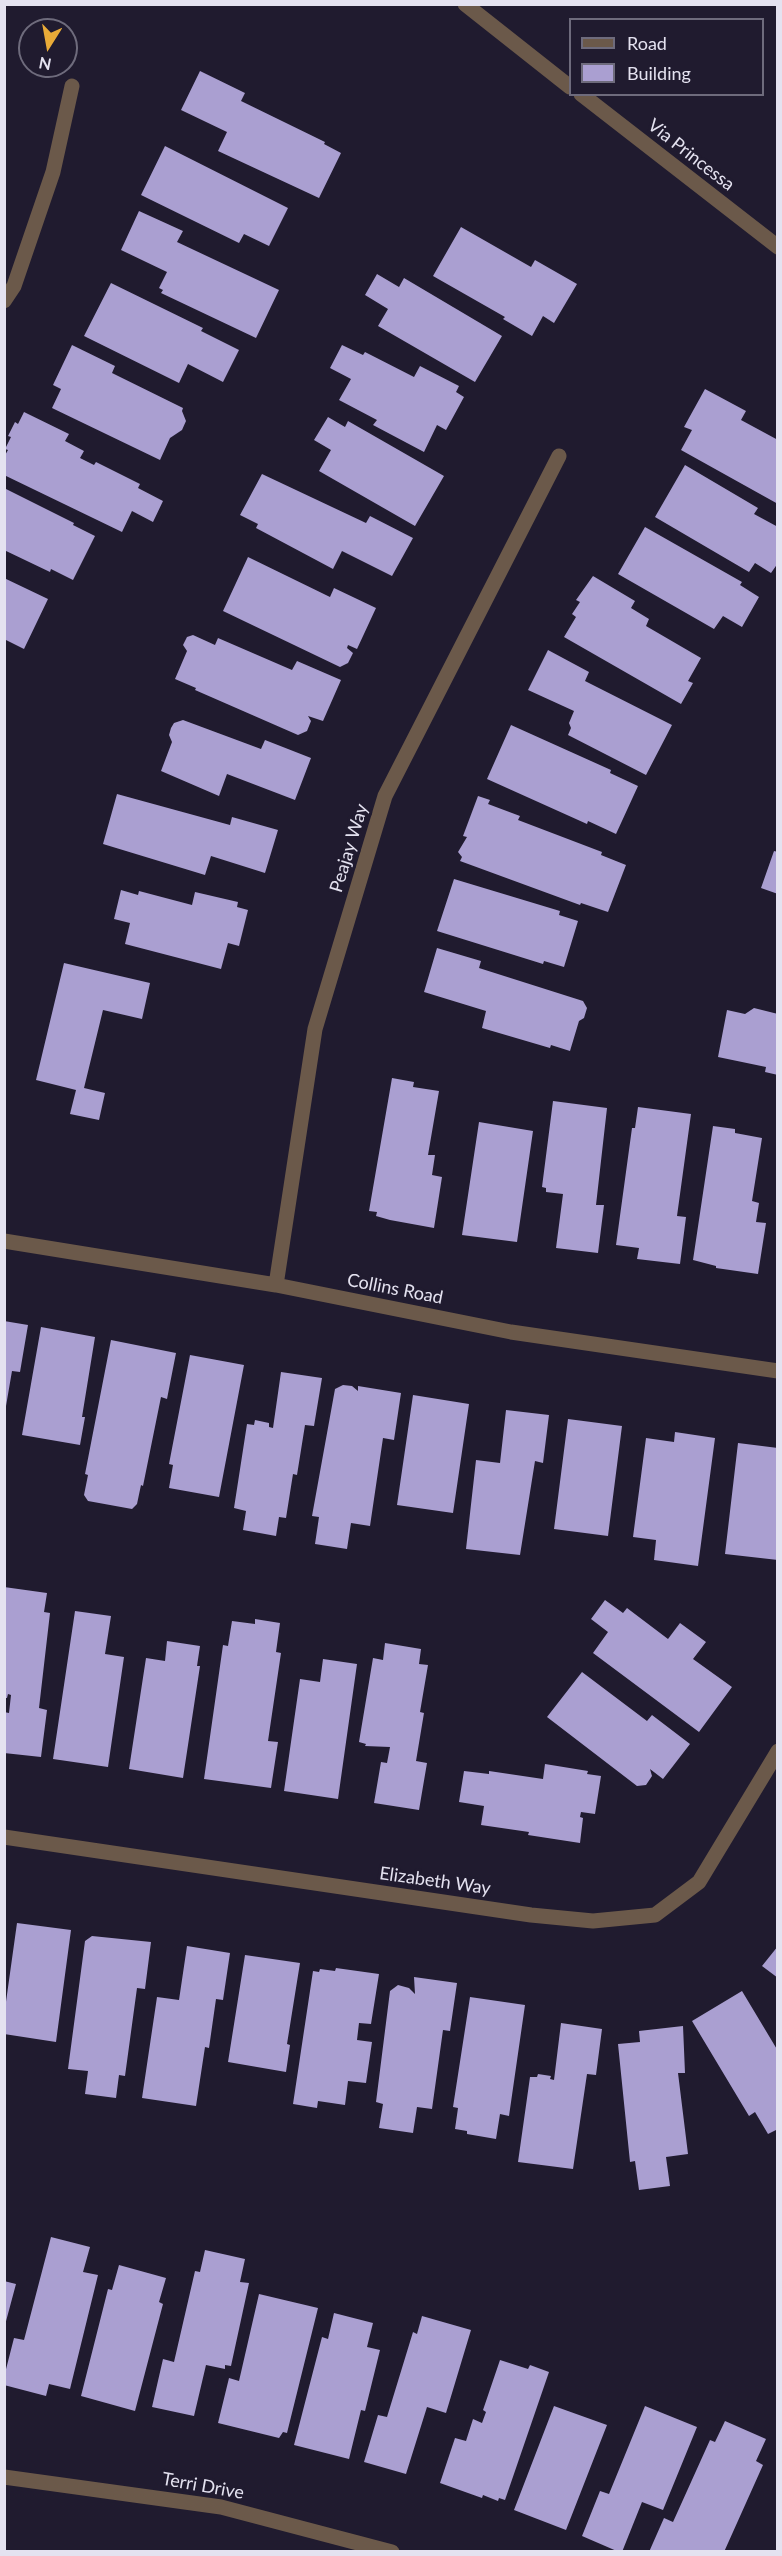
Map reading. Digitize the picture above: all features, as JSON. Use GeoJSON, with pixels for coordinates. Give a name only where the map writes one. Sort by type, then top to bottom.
{"type":"FeatureCollection","features":[{"type":"Feature","properties":{"kind":"street"},"geometry":{"type":"LineString","coordinates":[[465,4],[569,86]]}},
{"type":"Feature","properties":{"kind":"street"},"geometry":{"type":"LineString","coordinates":[[4,301],[14,286],[53,172],[72,86]]}},
{"type":"Feature","properties":{"kind":"street","name":"Via Princessa"},"geometry":{"type":"LineString","coordinates":[[583,96],[777,247]]}},
{"type":"Feature","properties":{"kind":"street","name":"Peajay Way"},"geometry":{"type":"LineString","coordinates":[[276,1285],[315,1029],[385,796],[559,456]]}},
{"type":"Feature","properties":{"kind":"street","name":"Collins Road"},"geometry":{"type":"LineString","coordinates":[[4,1241],[276,1285],[511,1332],[777,1371]]}},
{"type":"Feature","properties":{"kind":"street","name":"Elizabeth Way"},"geometry":{"type":"LineString","coordinates":[[4,1837],[531,1915],[593,1921],[655,1915],[699,1882],[777,1751]]}},
{"type":"Feature","properties":{"kind":"street","name":"Terri Drive"},"geometry":{"type":"LineString","coordinates":[[4,2477],[221,2507],[392,2552]]}},
{"type":"Feature","properties":{"kind":"building"},"geometry":{"type":"Polygon","coordinates":[[[200,71],[245,93],[241,101],[325,142],[324,144],[341,153],[319,198],[218,151],[227,132],[181,110],[200,71]]]}},
{"type":"Feature","properties":{"kind":"building"},"geometry":{"type":"Polygon","coordinates":[[[165,146],[288,208],[269,246],[244,234],[239,243],[141,195],[165,146]]]}},
{"type":"Feature","properties":{"kind":"building"},"geometry":{"type":"Polygon","coordinates":[[[139,211],[183,231],[177,242],[279,290],[256,338],[161,293],[163,290],[159,288],[167,272],[121,250],[139,211]]]}},
{"type":"Feature","properties":{"kind":"building"},"geometry":{"type":"Polygon","coordinates":[[[461,227],[531,267],[535,260],[577,284],[554,323],[543,316],[532,336],[503,319],[505,317],[433,276],[461,227]]]}},
{"type":"Feature","properties":{"kind":"building"},"geometry":{"type":"Polygon","coordinates":[[[377,274],[399,287],[404,278],[502,336],[475,382],[378,326],[388,309],[365,295],[377,274]]]}},
{"type":"Feature","properties":{"kind":"building"},"geometry":{"type":"Polygon","coordinates":[[[111,283],[203,328],[201,331],[239,350],[223,382],[188,364],[179,383],[84,336],[111,283]]]}},
{"type":"Feature","properties":{"kind":"building"},"geometry":{"type":"Polygon","coordinates":[[[72,345],[115,366],[112,373],[183,408],[186,421],[182,430],[170,438],[160,460],[52,408],[61,389],[53,385],[72,345]]]}},
{"type":"Feature","properties":{"kind":"building"},"geometry":{"type":"Polygon","coordinates":[[[342,345],[363,355],[365,352],[414,377],[420,366],[459,386],[456,392],[464,397],[446,430],[437,425],[424,452],[373,425],[377,420],[339,400],[351,379],[330,368],[342,345]]]}},
{"type":"Feature","properties":{"kind":"building"},"geometry":{"type":"Polygon","coordinates":[[[705,389],[746,411],[741,420],[778,440],[778,504],[681,450],[692,430],[684,427],[705,389]]]}},
{"type":"Feature","properties":{"kind":"building"},"geometry":{"type":"Polygon","coordinates":[[[24,412],[69,434],[65,441],[84,451],[80,458],[94,465],[96,462],[140,484],[138,488],[163,501],[153,522],[132,511],[122,532],[4,475],[4,457],[8,450],[5,449],[11,437],[8,436],[15,422],[18,424],[24,412]]]}},
{"type":"Feature","properties":{"kind":"building"},"geometry":{"type":"Polygon","coordinates":[[[328,417],[345,427],[348,421],[444,476],[415,526],[319,471],[331,450],[314,440],[328,417]]]}},
{"type":"Feature","properties":{"kind":"building"},"geometry":{"type":"Polygon","coordinates":[[[685,465],[758,508],[754,514],[778,527],[778,563],[771,573],[755,563],[749,572],[655,517],[685,465]]]}},
{"type":"Feature","properties":{"kind":"building"},"geometry":{"type":"Polygon","coordinates":[[[262,474],[366,523],[370,516],[413,538],[392,576],[342,551],[333,569],[256,528],[258,524],[240,515],[262,474]]]}},
{"type":"Feature","properties":{"kind":"building"},"geometry":{"type":"Polygon","coordinates":[[[4,488],[95,536],[73,580],[51,569],[50,572],[4,550],[4,488]]]}},
{"type":"Feature","properties":{"kind":"building"},"geometry":{"type":"Polygon","coordinates":[[[645,527],[742,582],[740,585],[759,597],[742,627],[723,616],[714,629],[618,574],[645,527]]]}},
{"type":"Feature","properties":{"kind":"building"},"geometry":{"type":"Polygon","coordinates":[[[248,557],[330,597],[334,588],[376,608],[357,649],[348,645],[347,648],[353,653],[348,663],[340,667],[223,611],[248,557]]]}},
{"type":"Feature","properties":{"kind":"building"},"geometry":{"type":"Polygon","coordinates":[[[593,576],[635,601],[631,608],[649,619],[646,626],[701,658],[688,681],[693,683],[681,704],[564,637],[576,617],[572,614],[580,602],[576,600],[593,576]]]}},
{"type":"Feature","properties":{"kind":"building"},"geometry":{"type":"Polygon","coordinates":[[[4,578],[48,599],[24,649],[4,639],[4,578]]]}},
{"type":"Feature","properties":{"kind":"building"},"geometry":{"type":"Polygon","coordinates":[[[193,635],[215,645],[218,638],[292,670],[297,661],[341,680],[323,721],[308,716],[311,721],[307,731],[298,735],[175,679],[187,651],[183,645],[187,637],[193,635]]]}},
{"type":"Feature","properties":{"kind":"building"},"geometry":{"type":"Polygon","coordinates":[[[548,650],[589,672],[585,681],[672,725],[646,775],[568,735],[571,728],[569,723],[574,711],[528,690],[548,650]]]}},
{"type":"Feature","properties":{"kind":"building"},"geometry":{"type":"Polygon","coordinates":[[[183,720],[261,749],[265,740],[311,758],[295,800],[227,774],[219,796],[161,771],[172,742],[169,735],[171,728],[174,723],[183,720]]]}},
{"type":"Feature","properties":{"kind":"building"},"geometry":{"type":"Polygon","coordinates":[[[511,725],[611,770],[610,773],[638,786],[616,834],[588,821],[587,824],[487,779],[511,725]]]}},
{"type":"Feature","properties":{"kind":"building"},"geometry":{"type":"Polygon","coordinates":[[[117,794],[230,825],[232,817],[278,830],[265,873],[211,856],[205,875],[103,844],[117,794]]]}},
{"type":"Feature","properties":{"kind":"building"},"geometry":{"type":"Polygon","coordinates":[[[478,796],[490,800],[488,804],[520,816],[518,820],[602,852],[601,855],[626,865],[608,912],[581,903],[580,905],[460,861],[462,857],[458,852],[467,837],[463,836],[478,796]]]}},
{"type":"Feature","properties":{"kind":"building"},"geometry":{"type":"Polygon","coordinates":[[[774,851],[778,852],[778,894],[761,888],[774,851]]]}},
{"type":"Feature","properties":{"kind":"building"},"geometry":{"type":"Polygon","coordinates":[[[454,879],[560,911],[559,915],[578,921],[564,967],[544,961],[543,964],[437,931],[454,879]]]}},
{"type":"Feature","properties":{"kind":"building"},"geometry":{"type":"Polygon","coordinates":[[[121,890],[138,895],[139,891],[192,905],[195,892],[238,902],[237,907],[248,910],[239,946],[228,943],[221,969],[125,944],[130,923],[114,919],[121,890]]]}},
{"type":"Feature","properties":{"kind":"building"},"geometry":{"type":"Polygon","coordinates":[[[437,948],[481,961],[479,968],[583,1001],[587,1008],[584,1018],[579,1021],[570,1051],[551,1045],[550,1048],[482,1028],[486,1011],[424,992],[437,948]]]}},
{"type":"Feature","properties":{"kind":"building"},"geometry":{"type":"Polygon","coordinates":[[[64,963],[150,983],[142,1019],[103,1010],[84,1088],[105,1093],[99,1120],[70,1114],[76,1090],[36,1080],[64,963]]]}},
{"type":"Feature","properties":{"kind":"building"},"geometry":{"type":"Polygon","coordinates":[[[754,1008],[778,1014],[778,1075],[765,1072],[766,1067],[718,1057],[727,1010],[745,1014],[754,1008]]]}},
{"type":"Feature","properties":{"kind":"building"},"geometry":{"type":"Polygon","coordinates":[[[392,1078],[414,1082],[413,1087],[439,1091],[428,1155],[435,1155],[432,1175],[442,1177],[434,1228],[390,1220],[376,1216],[377,1212],[369,1211],[392,1078]]]}},
{"type":"Feature","properties":{"kind":"building"},"geometry":{"type":"Polygon","coordinates":[[[553,1101],[607,1108],[596,1205],[604,1205],[598,1253],[556,1248],[563,1194],[546,1192],[546,1188],[542,1187],[553,1101]]]}},
{"type":"Feature","properties":{"kind":"building"},"geometry":{"type":"Polygon","coordinates":[[[638,1107],[691,1114],[677,1216],[686,1217],[680,1264],[637,1259],[639,1248],[616,1245],[632,1128],[635,1128],[638,1107]]]}},
{"type":"Feature","properties":{"kind":"building"},"geometry":{"type":"Polygon","coordinates":[[[479,1122],[533,1131],[517,1242],[462,1235],[479,1122]]]}},
{"type":"Feature","properties":{"kind":"building"},"geometry":{"type":"Polygon","coordinates":[[[713,1126],[735,1129],[735,1133],[762,1138],[752,1201],[759,1203],[756,1222],[766,1223],[758,1274],[716,1268],[716,1266],[693,1260],[713,1126]]]}},
{"type":"Feature","properties":{"kind":"building"},"geometry":{"type":"Polygon","coordinates":[[[4,1321],[28,1325],[20,1372],[12,1371],[6,1406],[4,1321]]]}},
{"type":"Feature","properties":{"kind":"building"},"geometry":{"type":"Polygon","coordinates":[[[41,1327],[95,1337],[82,1417],[85,1417],[80,1445],[22,1435],[41,1327]]]}},
{"type":"Feature","properties":{"kind":"building"},"geometry":{"type":"Polygon","coordinates":[[[111,1340],[176,1353],[167,1399],[161,1397],[143,1486],[141,1485],[137,1504],[132,1509],[88,1501],[84,1495],[88,1475],[85,1474],[111,1340]]]}},
{"type":"Feature","properties":{"kind":"building"},"geometry":{"type":"Polygon","coordinates":[[[190,1355],[244,1365],[219,1497],[169,1488],[173,1465],[169,1464],[190,1355]]]}},
{"type":"Feature","properties":{"kind":"building"},"geometry":{"type":"Polygon","coordinates":[[[281,1372],[322,1378],[314,1426],[305,1425],[297,1475],[293,1474],[286,1518],[279,1517],[276,1536],[243,1530],[246,1511],[234,1508],[247,1424],[254,1425],[255,1420],[269,1423],[269,1427],[273,1428],[281,1372]]]}},
{"type":"Feature","properties":{"kind":"building"},"geometry":{"type":"Polygon","coordinates":[[[343,1385],[352,1386],[358,1391],[358,1386],[401,1393],[394,1440],[383,1438],[370,1526],[351,1523],[347,1549],[315,1544],[319,1517],[312,1516],[335,1389],[343,1385]]]}},
{"type":"Feature","properties":{"kind":"building"},"geometry":{"type":"Polygon","coordinates":[[[413,1395],[469,1404],[453,1513],[397,1505],[413,1395]]]}},
{"type":"Feature","properties":{"kind":"building"},"geometry":{"type":"Polygon","coordinates":[[[506,1410],[549,1415],[543,1463],[535,1461],[520,1555],[466,1549],[476,1460],[500,1463],[506,1410]]]}},
{"type":"Feature","properties":{"kind":"building"},"geometry":{"type":"Polygon","coordinates":[[[568,1419],[622,1426],[608,1536],[554,1529],[568,1419]]]}},
{"type":"Feature","properties":{"kind":"building"},"geometry":{"type":"Polygon","coordinates":[[[675,1432],[715,1438],[698,1566],[654,1560],[656,1540],[633,1537],[646,1438],[674,1442],[675,1432]]]}},
{"type":"Feature","properties":{"kind":"building"},"geometry":{"type":"Polygon","coordinates":[[[738,1443],[778,1448],[778,1560],[725,1554],[738,1443]]]}},
{"type":"Feature","properties":{"kind":"building"},"geometry":{"type":"Polygon","coordinates":[[[4,1587],[47,1593],[44,1612],[50,1613],[39,1708],[47,1710],[41,1757],[4,1753],[4,1712],[9,1713],[11,1695],[8,1694],[7,1698],[4,1698],[4,1587]]]}},
{"type":"Feature","properties":{"kind":"building"},"geometry":{"type":"Polygon","coordinates":[[[605,1600],[623,1613],[627,1608],[668,1639],[680,1623],[706,1642],[693,1659],[732,1687],[699,1732],[593,1653],[608,1632],[591,1619],[605,1600]]]}},
{"type":"Feature","properties":{"kind":"building"},"geometry":{"type":"Polygon","coordinates":[[[75,1611],[111,1616],[105,1654],[124,1657],[108,1767],[53,1759],[75,1611]]]}},
{"type":"Feature","properties":{"kind":"building"},"geometry":{"type":"Polygon","coordinates":[[[255,1619],[280,1623],[276,1652],[281,1653],[268,1741],[278,1742],[271,1788],[204,1779],[223,1645],[228,1646],[232,1621],[255,1624],[255,1619]]]}},
{"type":"Feature","properties":{"kind":"building"},"geometry":{"type":"Polygon","coordinates":[[[167,1641],[200,1646],[197,1666],[200,1666],[183,1778],[129,1769],[146,1658],[165,1661],[167,1641]]]}},
{"type":"Feature","properties":{"kind":"building"},"geometry":{"type":"Polygon","coordinates":[[[385,1643],[421,1649],[419,1664],[428,1665],[420,1712],[424,1713],[416,1761],[427,1763],[419,1810],[374,1803],[381,1762],[387,1763],[390,1747],[365,1746],[366,1744],[359,1742],[373,1658],[383,1660],[385,1643]]]}},
{"type":"Feature","properties":{"kind":"building"},"geometry":{"type":"Polygon","coordinates":[[[323,1659],[357,1664],[338,1799],[284,1791],[300,1679],[320,1682],[323,1659]]]}},
{"type":"Feature","properties":{"kind":"building"},"geometry":{"type":"Polygon","coordinates":[[[582,1672],[647,1721],[652,1715],[690,1744],[663,1779],[650,1769],[652,1776],[646,1785],[637,1786],[547,1717],[582,1672]]]}},
{"type":"Feature","properties":{"kind":"building"},"geometry":{"type":"Polygon","coordinates":[[[545,1764],[588,1771],[587,1774],[601,1776],[595,1814],[581,1812],[580,1817],[583,1818],[580,1843],[481,1825],[484,1806],[459,1802],[464,1771],[489,1774],[489,1771],[543,1779],[545,1764]]]}},
{"type":"Feature","properties":{"kind":"building"},"geometry":{"type":"Polygon","coordinates":[[[17,1923],[71,1930],[56,2042],[4,2034],[4,2016],[17,1923]]]}},
{"type":"Feature","properties":{"kind":"building"},"geometry":{"type":"Polygon","coordinates":[[[92,1936],[151,1942],[145,1989],[137,1988],[125,2076],[119,2075],[116,2098],[85,2094],[88,2071],[68,2069],[85,1941],[92,1936]]]}},
{"type":"Feature","properties":{"kind":"building"},"geometry":{"type":"Polygon","coordinates":[[[187,1946],[230,1953],[223,2000],[216,1999],[209,2048],[205,2047],[196,2106],[142,2098],[157,1997],[179,2000],[187,1946]]]}},
{"type":"Feature","properties":{"kind":"building"},"geometry":{"type":"Polygon","coordinates":[[[778,1946],[778,1978],[762,1966],[778,1946]]]}},
{"type":"Feature","properties":{"kind":"building"},"geometry":{"type":"Polygon","coordinates":[[[245,1955],[300,1963],[287,2044],[290,2045],[286,2072],[228,2062],[245,1955]]]}},
{"type":"Feature","properties":{"kind":"building"},"geometry":{"type":"Polygon","coordinates":[[[336,1968],[379,1974],[371,2024],[359,2023],[357,2040],[372,2042],[366,2083],[348,2081],[345,2105],[318,2101],[317,2108],[293,2104],[313,1971],[319,1972],[320,1969],[335,1971],[336,1968]]]}},
{"type":"Feature","properties":{"kind":"building"},"geometry":{"type":"Polygon","coordinates":[[[414,1977],[457,1983],[450,2031],[443,2030],[432,2109],[417,2107],[413,2133],[379,2128],[383,2104],[376,2102],[390,1991],[398,1985],[409,1988],[415,1994],[414,1977]]]}},
{"type":"Feature","properties":{"kind":"building"},"geometry":{"type":"Polygon","coordinates":[[[742,1991],[778,2051],[778,2129],[768,2134],[755,2112],[749,2116],[692,2021],[742,1991]]]}},
{"type":"Feature","properties":{"kind":"building"},"geometry":{"type":"Polygon","coordinates":[[[470,1997],[525,2005],[509,2116],[500,2114],[496,2139],[467,2134],[467,2131],[455,2129],[458,2108],[453,2107],[470,1997]]]}},
{"type":"Feature","properties":{"kind":"building"},"geometry":{"type":"Polygon","coordinates":[[[561,2023],[602,2029],[596,2075],[587,2074],[573,2169],[518,2162],[530,2077],[537,2077],[538,2074],[551,2076],[550,2079],[554,2080],[561,2023]]]}},
{"type":"Feature","properties":{"kind":"building"},"geometry":{"type":"Polygon","coordinates":[[[683,2026],[685,2073],[678,2073],[688,2154],[666,2157],[670,2186],[639,2190],[635,2161],[630,2162],[618,2044],[640,2042],[639,2031],[683,2026]]]}},
{"type":"Feature","properties":{"kind":"building"},"geometry":{"type":"Polygon","coordinates":[[[51,2237],[90,2247],[83,2272],[98,2275],[70,2389],[49,2384],[46,2396],[4,2385],[4,2377],[14,2338],[24,2340],[51,2237]]]}},
{"type":"Feature","properties":{"kind":"building"},"geometry":{"type":"Polygon","coordinates":[[[205,2250],[245,2259],[240,2282],[249,2283],[231,2366],[225,2365],[225,2369],[206,2365],[194,2416],[152,2407],[163,2359],[174,2362],[195,2271],[200,2272],[205,2250]]]}},
{"type":"Feature","properties":{"kind":"building"},"geometry":{"type":"Polygon","coordinates":[[[119,2265],[166,2278],[159,2302],[163,2304],[135,2411],[81,2396],[108,2289],[112,2290],[119,2265]]]}},
{"type":"Feature","properties":{"kind":"building"},"geometry":{"type":"Polygon","coordinates":[[[4,2281],[16,2284],[5,2325],[4,2325],[4,2281]]]}},
{"type":"Feature","properties":{"kind":"building"},"geometry":{"type":"Polygon","coordinates":[[[259,2294],[318,2308],[287,2433],[283,2432],[279,2438],[218,2423],[229,2378],[239,2381],[259,2294]]]}},
{"type":"Feature","properties":{"kind":"building"},"geometry":{"type":"Polygon","coordinates":[[[334,2313],[373,2323],[367,2347],[380,2350],[365,2411],[361,2410],[349,2459],[294,2445],[322,2337],[328,2339],[334,2313]]]}},
{"type":"Feature","properties":{"kind":"building"},"geometry":{"type":"Polygon","coordinates":[[[422,2316],[471,2330],[446,2413],[427,2407],[406,2474],[364,2462],[378,2415],[387,2417],[413,2332],[417,2334],[422,2316]]]}},
{"type":"Feature","properties":{"kind":"building"},"geometry":{"type":"Polygon","coordinates":[[[500,2360],[528,2369],[530,2365],[549,2372],[505,2500],[499,2498],[498,2501],[483,2495],[482,2498],[440,2483],[455,2438],[466,2441],[473,2419],[482,2423],[486,2412],[483,2410],[500,2360]]]}},
{"type":"Feature","properties":{"kind":"building"},"geometry":{"type":"Polygon","coordinates":[[[554,2406],[607,2425],[566,2530],[514,2510],[554,2406]]]}},
{"type":"Feature","properties":{"kind":"building"},"geometry":{"type":"Polygon","coordinates":[[[645,2406],[697,2427],[663,2510],[642,2502],[622,2552],[619,2552],[582,2536],[600,2491],[609,2494],[645,2406]]]}},
{"type":"Feature","properties":{"kind":"building"},"geometry":{"type":"Polygon","coordinates":[[[725,2421],[766,2439],[756,2461],[763,2465],[724,2552],[649,2552],[664,2518],[673,2522],[710,2440],[715,2442],[725,2421]]]}}]}
